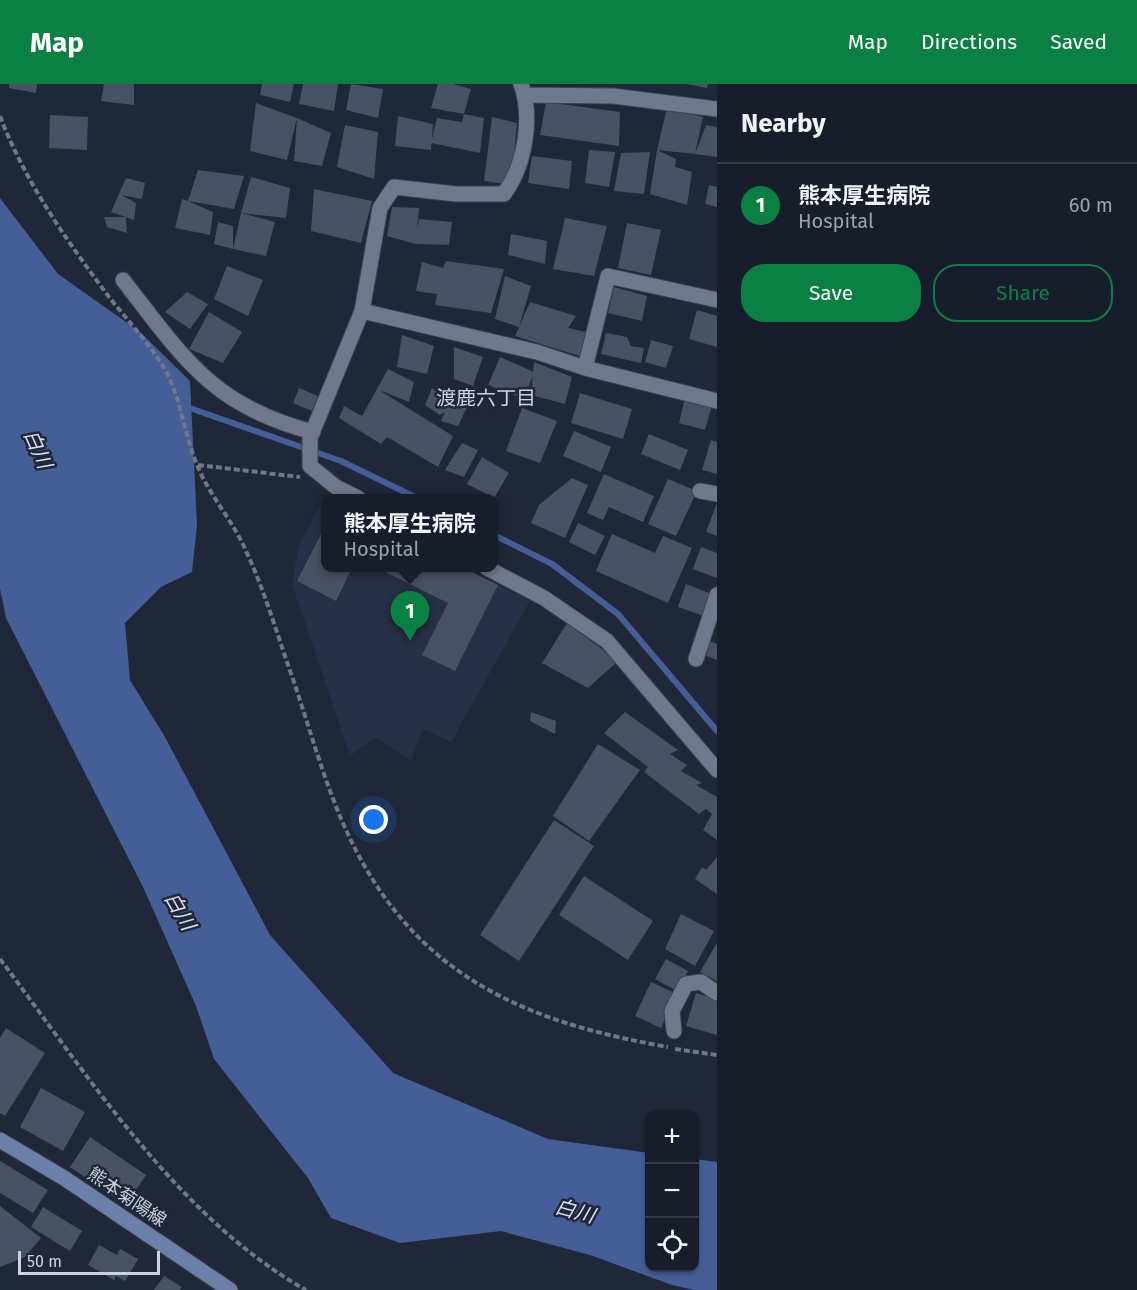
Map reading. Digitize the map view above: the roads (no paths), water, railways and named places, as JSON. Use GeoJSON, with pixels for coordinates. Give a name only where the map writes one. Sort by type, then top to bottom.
{"type":"FeatureCollection","features":[{"type":"Feature","properties":{"kind":"main road","name":"熊本菊陽線"},"geometry":{"type":"LineString","coordinates":[[0,1140],[64,1178],[230,1290]]}},
{"type":"Feature","properties":{"kind":"street"},"geometry":{"type":"LineString","coordinates":[[352,494],[316,470],[312,435],[362,311],[380,208],[394,187],[466,194],[504,194],[516,177],[524,145],[523,90],[613,96],[717,109]]}},
{"type":"Feature","properties":{"kind":"street"},"geometry":{"type":"LineString","coordinates":[[585,368],[608,276],[717,300]]}},
{"type":"Feature","properties":{"kind":"street"},"geometry":{"type":"LineString","coordinates":[[123,280],[180,354],[211,385],[235,402],[312,435]]}},
{"type":"Feature","properties":{"kind":"street"},"geometry":{"type":"LineString","coordinates":[[362,311],[537,352],[585,368],[717,401]]}},
{"type":"Feature","properties":{"kind":"street"},"geometry":{"type":"LineString","coordinates":[[700,491],[717,494]]}},
{"type":"Feature","properties":{"kind":"street"},"geometry":{"type":"LineString","coordinates":[[496,572],[544,598],[607,641],[717,770]]}},
{"type":"Feature","properties":{"kind":"street"},"geometry":{"type":"LineString","coordinates":[[696,659],[717,595]]}},
{"type":"Feature","properties":{"kind":"street"},"geometry":{"type":"LineString","coordinates":[[674,1031],[672,1011],[686,984],[701,982],[717,993]]}},
{"type":"Feature","properties":{"kind":"water","name":"白川"},"geometry":{"type":"Polygon","coordinates":[[[0,198],[58,274],[140,332],[190,381],[197,525],[192,572],[161,587],[125,623],[130,680],[165,737],[270,935],[393,1073],[548,1139],[645,1152],[645,1272],[699,1272],[699,1160],[717,1162],[717,1290],[694,1290],[672,1285],[590,1255],[501,1231],[400,1243],[331,1218],[308,1178],[214,1059],[196,1006],[143,887],[6,618],[0,589],[0,198]]]}},
{"type":"Feature","properties":{"kind":"waterway"},"geometry":{"type":"LineString","coordinates":[[184,406],[341,461],[409,494]]}},
{"type":"Feature","properties":{"kind":"waterway"},"geometry":{"type":"LineString","coordinates":[[498,537],[552,564],[618,614],[717,731]]}},
{"type":"Feature","properties":{"kind":"place","name":"熊本厚生病院"},"geometry":{"type":"Point","coordinates":[410,641]}},
{"type":"Feature","properties":{"kind":"district","name":"渡鹿六丁目"},"geometry":{"type":"Point","coordinates":[486,398]}}]}
